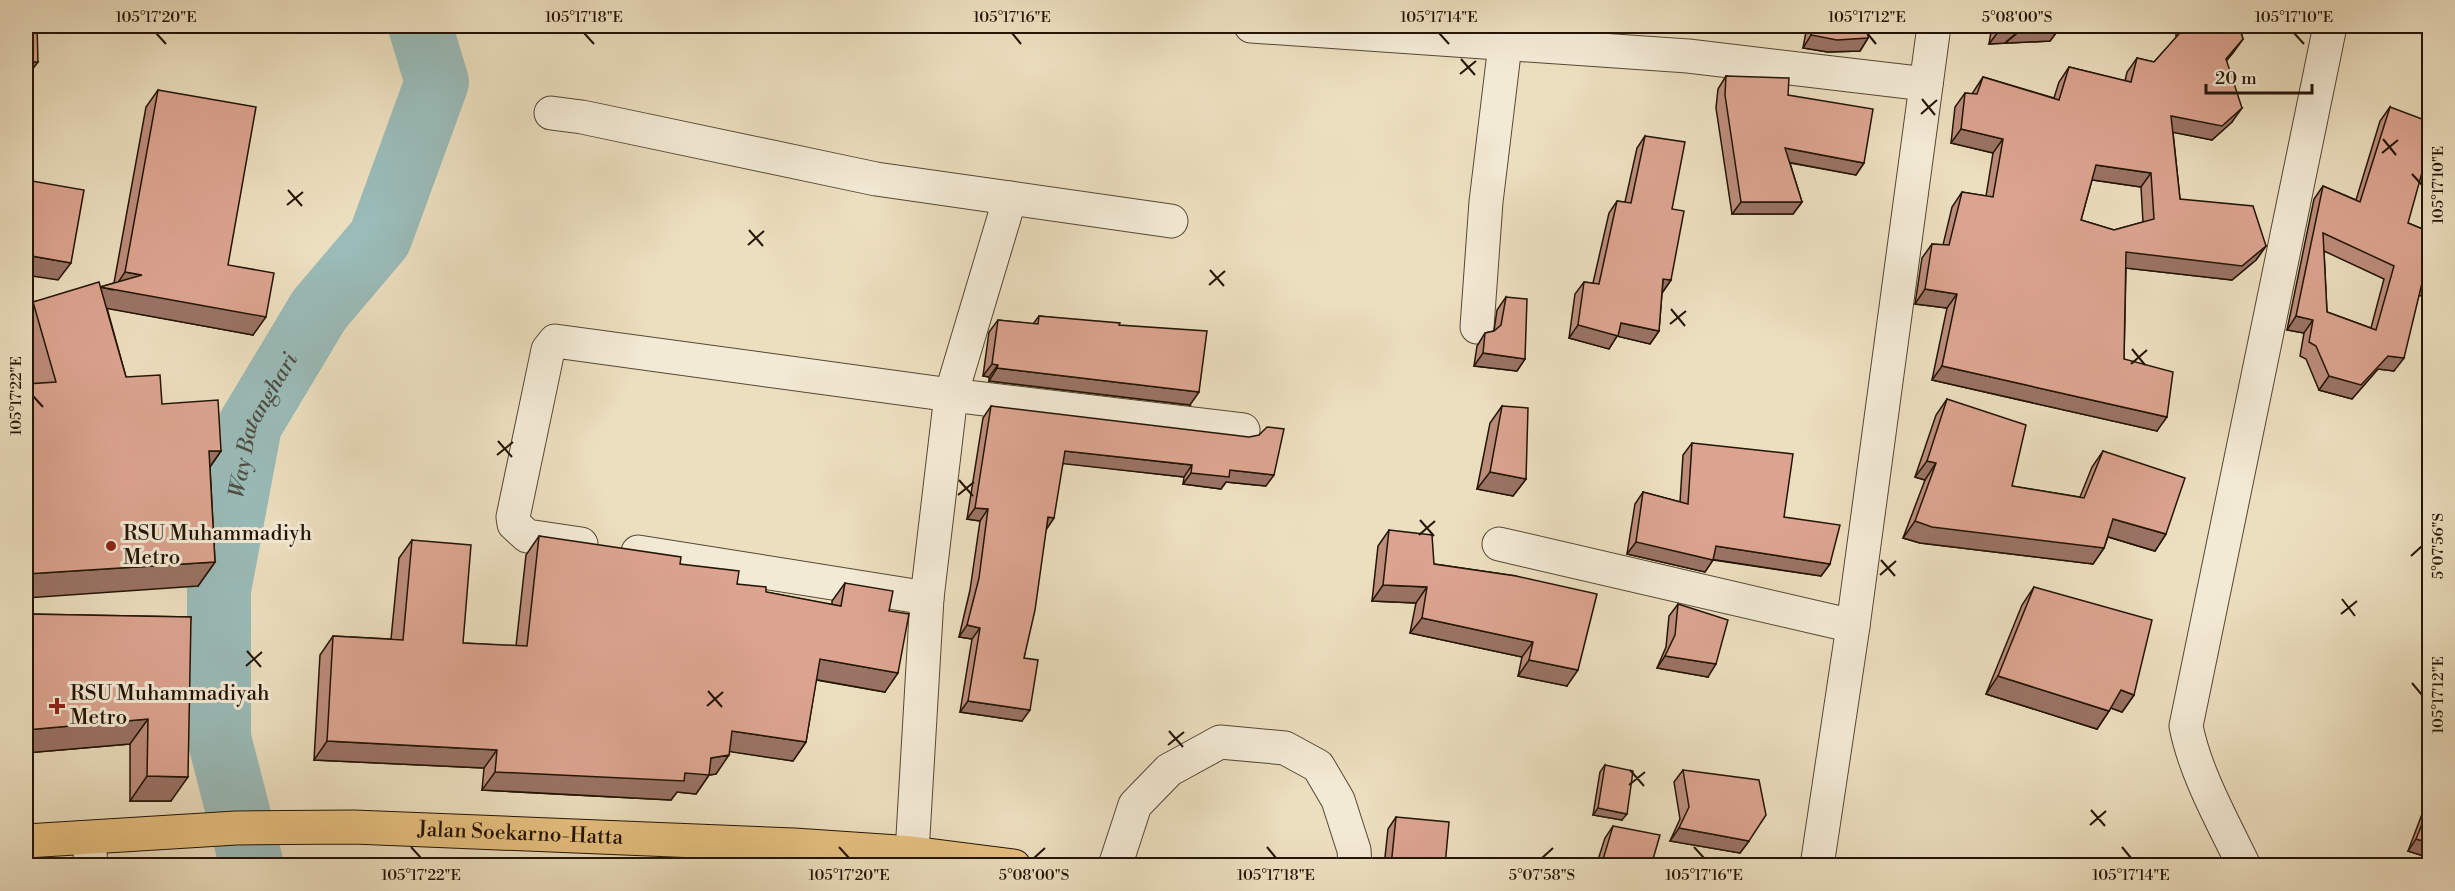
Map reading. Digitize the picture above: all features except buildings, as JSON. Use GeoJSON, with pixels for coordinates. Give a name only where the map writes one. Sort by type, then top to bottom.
{"type":"FeatureCollection","features":[{"type":"Feature","properties":{"kind":"main road","name":"Jalan Soekarno-Hatta"},"geometry":{"type":"LineString","coordinates":[[26,841],[90,852],[236,828],[354,827],[794,845],[912,853],[1014,866]]}},
{"type":"Feature","properties":{"kind":"street"},"geometry":{"type":"LineString","coordinates":[[1251,26],[1688,56],[1926,84]]}},
{"type":"Feature","properties":{"kind":"street"},"geometry":{"type":"LineString","coordinates":[[1817,866],[1853,626],[1934,26]]}},
{"type":"Feature","properties":{"kind":"street"},"geometry":{"type":"LineString","coordinates":[[2244,866],[2189,744],[2186,726],[2330,26]]}},
{"type":"Feature","properties":{"kind":"street"},"geometry":{"type":"LineString","coordinates":[[1477,327],[1486,202],[1505,45]]}},
{"type":"Feature","properties":{"kind":"street"},"geometry":{"type":"LineString","coordinates":[[550,113],[582,117],[876,179],[1171,221]]}},
{"type":"Feature","properties":{"kind":"street"},"geometry":{"type":"LineString","coordinates":[[912,853],[927,598],[951,395],[1010,198]]}},
{"type":"Feature","properties":{"kind":"street"},"geometry":{"type":"LineString","coordinates":[[927,598],[527,536],[514,524],[513,517],[548,350],[555,341],[951,395],[1242,430]]}},
{"type":"Feature","properties":{"kind":"street"},"geometry":{"type":"LineString","coordinates":[[1499,544],[1853,626]]}},
{"type":"Feature","properties":{"kind":"street"},"geometry":{"type":"LineString","coordinates":[[1115,866],[1135,805],[1168,770],[1220,742],[1285,748],[1318,766],[1338,800],[1354,850],[1355,866]]}},
{"type":"Feature","properties":{"kind":"waterway","name":"Way Batanghari"},"geometry":{"type":"LineString","coordinates":[[252,866],[219,738],[219,590],[250,425],[319,310],[380,238],[437,82],[420,26]]}},
{"type":"Feature","properties":{"kind":"place","name":"RSU Muhammadiyh Metro"},"geometry":{"type":"Point","coordinates":[111,546]}},
{"type":"Feature","properties":{"kind":"place","name":"RSU Muhammadiyah Metro"},"geometry":{"type":"Point","coordinates":[57,706]}}]}
